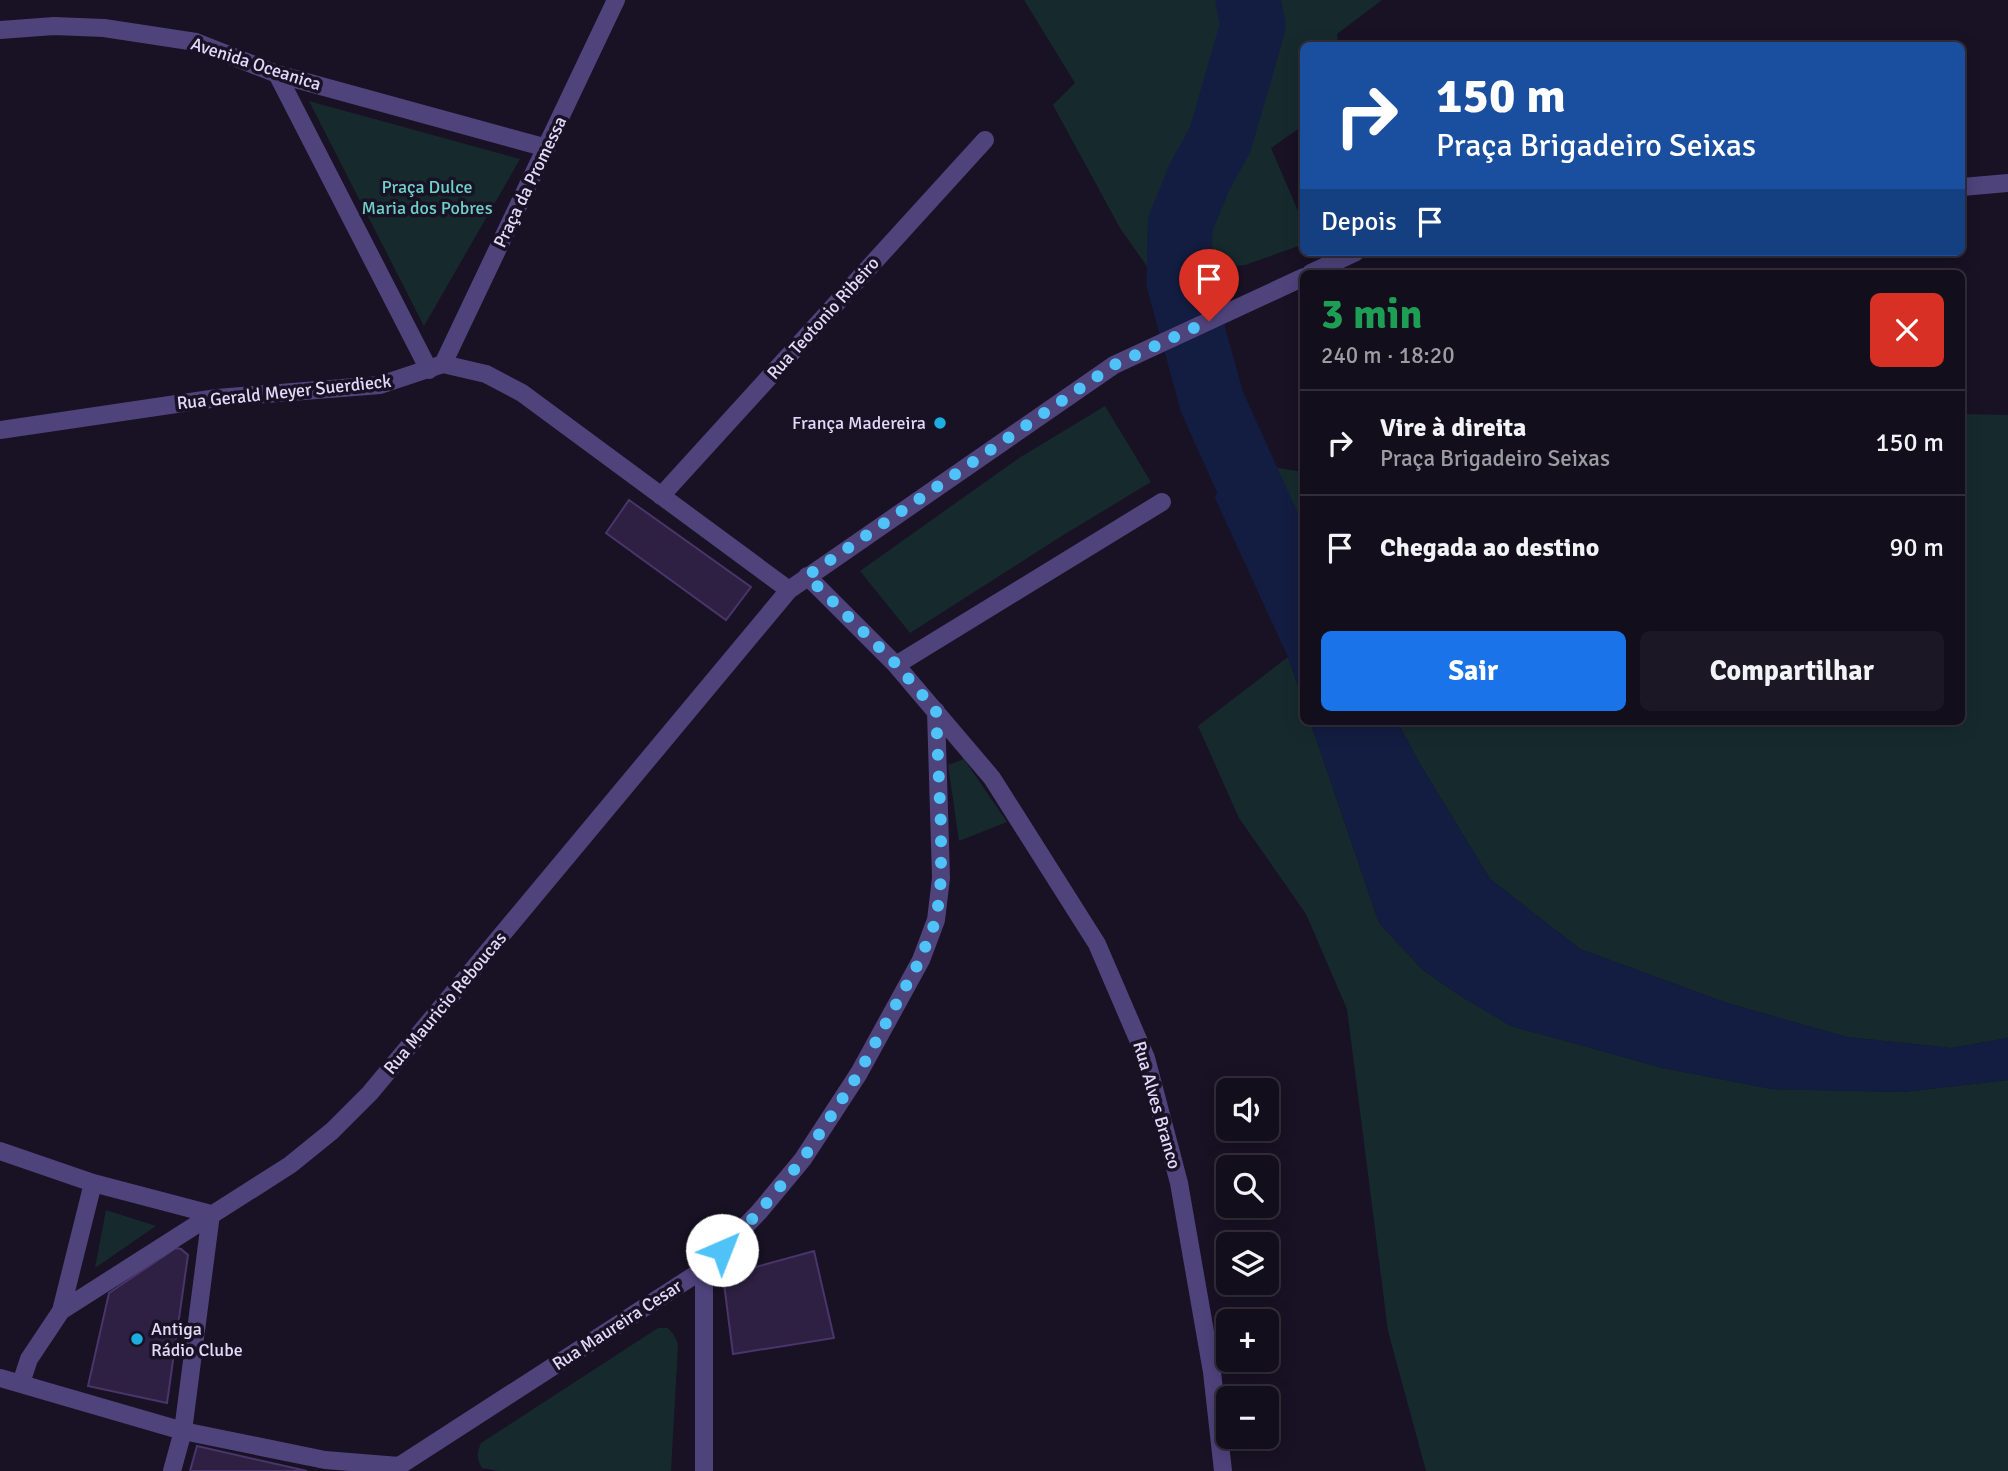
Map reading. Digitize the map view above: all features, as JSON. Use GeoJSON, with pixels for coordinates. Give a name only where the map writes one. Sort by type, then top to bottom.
{"type":"FeatureCollection","features":[{"type":"Feature","properties":{"kind":"street","name":"Praça da Promessa"},"geometry":{"type":"LineString","coordinates":[[436,367],[547,148],[616,0]]}},
{"type":"Feature","properties":{"kind":"street","name":"Avenida Oceanica"},"geometry":{"type":"LineString","coordinates":[[0,30],[54,26],[104,28],[196,42],[277,75],[547,148]]}},
{"type":"Feature","properties":{"kind":"street"},"geometry":{"type":"LineString","coordinates":[[277,75],[436,367],[486,374],[522,393],[789,590]]}},
{"type":"Feature","properties":{"kind":"street","name":"Rua Teotonio Ribeiro"},"geometry":{"type":"LineString","coordinates":[[661,496],[985,140]]}},
{"type":"Feature","properties":{"kind":"street"},"geometry":{"type":"LineString","coordinates":[[1965,187],[2008,183]]}},
{"type":"Feature","properties":{"kind":"street"},"geometry":{"type":"LineString","coordinates":[[1317,270],[1347,256]]}},
{"type":"Feature","properties":{"kind":"street","name":"Rua Mauricio Reboucas"},"geometry":{"type":"LineString","coordinates":[[61,1311],[289,1165],[332,1131],[370,1093],[789,590],[1114,365],[1300,278]]}},
{"type":"Feature","properties":{"kind":"street","name":"Rua Gerald Meyer Suerdieck"},"geometry":{"type":"LineString","coordinates":[[0,430],[218,398],[380,385],[436,367]]}},
{"type":"Feature","properties":{"kind":"street"},"geometry":{"type":"LineString","coordinates":[[897,665],[1162,502]]}},
{"type":"Feature","properties":{"kind":"street"},"geometry":{"type":"LineString","coordinates":[[807,576],[897,665],[936,711]]}},
{"type":"Feature","properties":{"kind":"street","name":"Rua Maureira Cesar"},"geometry":{"type":"LineString","coordinates":[[0,1378],[183,1431],[325,1460],[407,1469],[704,1269],[759,1212],[803,1159],[859,1073],[920,960],[936,920],[941,878],[936,711]]}},
{"type":"Feature","properties":{"kind":"street","name":"Rua Alves Branco"},"geometry":{"type":"LineString","coordinates":[[936,711],[992,778],[1097,944],[1146,1058],[1179,1183],[1212,1372],[1223,1471]]}},
{"type":"Feature","properties":{"kind":"street"},"geometry":{"type":"LineString","coordinates":[[0,1151],[93,1183],[211,1214],[183,1431],[172,1471]]}},
{"type":"Feature","properties":{"kind":"street"},"geometry":{"type":"LineString","coordinates":[[21,1383],[36,1348],[61,1311],[93,1183]]}},
{"type":"Feature","properties":{"kind":"street"},"geometry":{"type":"LineString","coordinates":[[704,1269],[704,1471]]}},
{"type":"Feature","properties":{"kind":"green space"},"geometry":{"type":"Polygon","coordinates":[[[1024,0],[1382,0],[1337,34],[1338,42],[1300,42],[1300,128],[1271,148],[1300,216],[1300,245],[1245,265],[1153,275],[1120,228],[1053,105],[1075,83],[1024,0]]]}},
{"type":"Feature","properties":{"kind":"green space","name":"Praça Dulce Maria dos Pobres"},"geometry":{"type":"Polygon","coordinates":[[[309,101],[520,159],[424,326],[309,101]]]}},
{"type":"Feature","properties":{"kind":"green space"},"geometry":{"type":"Polygon","coordinates":[[[1105,406],[1151,482],[910,633],[860,571],[1019,458],[1105,406]]]}},
{"type":"Feature","properties":{"kind":"green space"},"geometry":{"type":"Polygon","coordinates":[[[1965,414],[2008,415],[2008,1038],[1951,1048],[1847,1037],[1727,1003],[1580,949],[1490,879],[1399,725],[1965,725],[1965,414]]]}},
{"type":"Feature","properties":{"kind":"green space"},"geometry":{"type":"Polygon","coordinates":[[[1265,466],[1300,471],[1300,532],[1265,466]]]}},
{"type":"Feature","properties":{"kind":"green space"},"geometry":{"type":"Polygon","coordinates":[[[1288,657],[1300,692],[1300,725],[1311,725],[1379,923],[1423,970],[1511,1026],[1663,1068],[1772,1089],[1903,1092],[2008,1080],[2008,1471],[1426,1471],[1388,1331],[1347,1009],[1306,914],[1239,818],[1198,726],[1288,657]]]}},
{"type":"Feature","properties":{"kind":"green space"},"geometry":{"type":"Polygon","coordinates":[[[964,759],[1007,822],[959,841],[948,765],[964,759]]]}},
{"type":"Feature","properties":{"kind":"green space"},"geometry":{"type":"Polygon","coordinates":[[[106,1210],[156,1226],[95,1268],[106,1210]]]}},
{"type":"Feature","properties":{"kind":"green space"},"geometry":{"type":"Polygon","coordinates":[[[658,1328],[668,1328],[678,1344],[671,1471],[498,1471],[482,1468],[478,1456],[481,1443],[658,1328]]]}},
{"type":"Feature","properties":{"kind":"water"},"geometry":{"type":"Polygon","coordinates":[[[1240,466],[1265,466],[1300,532],[1300,691],[1288,657],[1215,498],[1223,477],[1240,466]]]}},
{"type":"Feature","properties":{"kind":"water"},"geometry":{"type":"Polygon","coordinates":[[[1311,725],[1399,725],[1490,879],[1580,949],[1727,1003],[1847,1037],[1951,1048],[2008,1038],[2008,1080],[1903,1092],[1772,1089],[1663,1068],[1511,1026],[1423,970],[1379,923],[1311,725]]]}},
{"type":"Feature","properties":{"kind":"building"},"geometry":{"type":"Polygon","coordinates":[[[629,500],[751,587],[726,620],[606,533],[629,500]]]}},
{"type":"Feature","properties":{"kind":"building","name":"Antiga Rádio Clube"},"geometry":{"type":"Polygon","coordinates":[[[176,1248],[188,1255],[167,1403],[88,1386],[109,1293],[176,1248]]]}},
{"type":"Feature","properties":{"kind":"building"},"geometry":{"type":"Polygon","coordinates":[[[814,1251],[834,1338],[733,1354],[723,1276],[814,1251]]]}},
{"type":"Feature","properties":{"kind":"building"},"geometry":{"type":"Polygon","coordinates":[[[197,1446],[307,1471],[190,1471],[197,1446]]]}},
{"type":"Feature","properties":{"kind":"waterway"},"geometry":{"type":"LineString","coordinates":[[1248,0],[1253,26],[1220,140],[1199,178],[1180,225],[1179,282],[1212,402],[1300,597]]}},
{"type":"Feature","properties":{"kind":"place","name":"França Madereira"},"geometry":{"type":"Point","coordinates":[940,423]}},
{"type":"Feature","properties":{"kind":"place","name":"Antiga Rádio Clube"},"geometry":{"type":"Point","coordinates":[137,1339]}},
{"type":"Feature","properties":{"kind":"route"},"geometry":{"type":"LineString","coordinates":[[722,1250],[759,1212],[803,1159],[859,1073],[920,960],[936,920],[939,899],[941,828],[936,711],[897,665],[807,576],[1114,365],[1209,321]]}}]}
